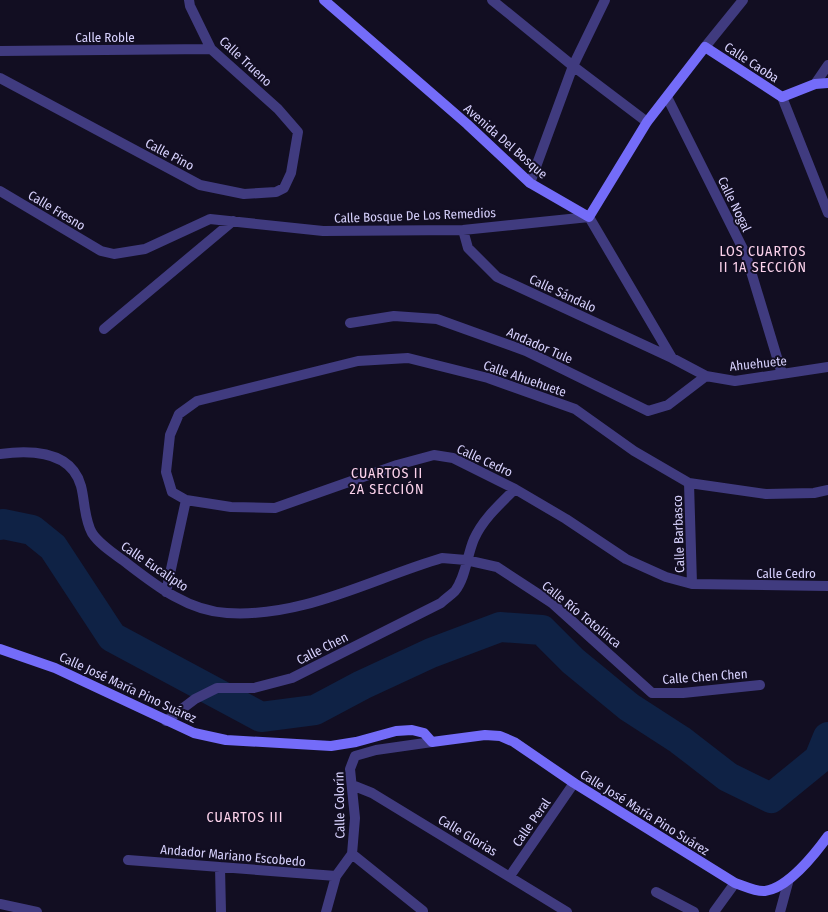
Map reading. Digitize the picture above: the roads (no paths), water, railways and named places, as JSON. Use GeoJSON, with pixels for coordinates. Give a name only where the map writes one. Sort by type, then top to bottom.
{"type":"FeatureCollection","features":[{"type":"Feature","properties":{"kind":"street","name":"Avenida Del Bosque"},"geometry":{"type":"LineString","coordinates":[[324,0],[468,124],[530,183],[589,217],[672,358]]}},
{"type":"Feature","properties":{"kind":"street"},"geometry":{"type":"LineString","coordinates":[[492,0],[572,66],[647,122]]}},
{"type":"Feature","properties":{"kind":"street"},"geometry":{"type":"LineString","coordinates":[[530,183],[572,66],[605,0]]}},
{"type":"Feature","properties":{"kind":"street"},"geometry":{"type":"LineString","coordinates":[[589,217],[647,122],[743,0]]}},
{"type":"Feature","properties":{"kind":"street","name":"Calle Trueno"},"geometry":{"type":"LineString","coordinates":[[187,2],[211,49],[278,109],[298,132]]}},
{"type":"Feature","properties":{"kind":"street","name":"Calle Caoba"},"geometry":{"type":"LineString","coordinates":[[705,47],[782,97],[828,213]]}},
{"type":"Feature","properties":{"kind":"street","name":"Calle Roble"},"geometry":{"type":"LineString","coordinates":[[0,51],[211,49]]}},
{"type":"Feature","properties":{"kind":"street"},"geometry":{"type":"LineString","coordinates":[[815,84],[828,66]]}},
{"type":"Feature","properties":{"kind":"street","name":"Calle Pino"},"geometry":{"type":"LineString","coordinates":[[0,78],[200,185],[244,194],[276,192],[284,188],[291,173],[298,132]]}},
{"type":"Feature","properties":{"kind":"street"},"geometry":{"type":"LineString","coordinates":[[782,97],[815,84],[828,83]]}},
{"type":"Feature","properties":{"kind":"street","name":"Calle Nogal"},"geometry":{"type":"LineString","coordinates":[[667,97],[746,255],[782,374]]}},
{"type":"Feature","properties":{"kind":"street","name":"Calle Fresno"},"geometry":{"type":"LineString","coordinates":[[0,191],[101,251]]}},
{"type":"Feature","properties":{"kind":"street","name":"Calle Bosque De Los Remedios"},"geometry":{"type":"LineString","coordinates":[[101,251],[114,254],[145,249],[210,219],[323,231],[463,230],[589,217]]}},
{"type":"Feature","properties":{"kind":"street"},"geometry":{"type":"LineString","coordinates":[[104,329],[233,221]]}},
{"type":"Feature","properties":{"kind":"street","name":"Calle Sándalo"},"geometry":{"type":"LineString","coordinates":[[463,230],[468,248],[498,277],[672,358]]}},
{"type":"Feature","properties":{"kind":"street","name":"Andador Tule"},"geometry":{"type":"LineString","coordinates":[[350,324],[394,316],[437,319],[526,351],[648,410],[668,405],[706,376]]}},
{"type":"Feature","properties":{"kind":"street","name":"Calle Ahuehuete"},"geometry":{"type":"LineString","coordinates":[[197,401],[358,361],[408,358],[488,378],[575,409],[634,451],[689,483],[766,494],[814,493],[828,490]]}},
{"type":"Feature","properties":{"kind":"street","name":"Ahuehuete"},"geometry":{"type":"LineString","coordinates":[[672,358],[706,376],[735,381],[828,367]]}},
{"type":"Feature","properties":{"kind":"street","name":"Calle Cedro"},"geometry":{"type":"LineString","coordinates":[[197,401],[179,414],[170,434],[166,472],[172,492],[186,500],[231,507],[276,508],[397,465],[434,455],[453,458],[515,489],[566,519],[626,559],[666,578],[692,584],[828,586]]}},
{"type":"Feature","properties":{"kind":"street","name":"Calle Eucalipto"},"geometry":{"type":"LineString","coordinates":[[0,454],[39,452],[56,457],[70,465],[81,485],[86,514],[92,533],[109,550],[166,592],[190,605],[226,613],[260,614],[300,607],[442,558],[466,560]]}},
{"type":"Feature","properties":{"kind":"street","name":"Calle Barbasco"},"geometry":{"type":"LineString","coordinates":[[689,483],[692,584]]}},
{"type":"Feature","properties":{"kind":"street","name":"Calle Chen"},"geometry":{"type":"LineString","coordinates":[[166,721],[195,699],[217,688],[254,688],[292,678],[441,603],[456,590],[463,574],[466,560],[474,538],[495,508],[515,489]]}},
{"type":"Feature","properties":{"kind":"street"},"geometry":{"type":"LineString","coordinates":[[166,592],[186,500]]}},
{"type":"Feature","properties":{"kind":"street","name":"Calle Río Totolinca"},"geometry":{"type":"LineString","coordinates":[[466,560],[496,567],[552,603],[652,693]]}},
{"type":"Feature","properties":{"kind":"street","name":"Calle José María Pino Suárez"},"geometry":{"type":"LineString","coordinates":[[0,649],[56,668],[194,733],[226,740],[331,746],[356,742],[396,731],[412,730],[424,733],[432,742]]}},
{"type":"Feature","properties":{"kind":"street","name":"Calle Chen Chen"},"geometry":{"type":"LineString","coordinates":[[652,693],[683,693],[760,685]]}},
{"type":"Feature","properties":{"kind":"street","name":"Calle José María Pino Suárez"},"geometry":{"type":"LineString","coordinates":[[355,756],[376,750],[432,742],[485,736],[500,736],[514,742],[574,783],[735,883],[764,891],[776,888],[789,879],[828,836]]}},
{"type":"Feature","properties":{"kind":"street","name":"Calle Colorín"},"geometry":{"type":"LineString","coordinates":[[326,912],[336,876],[352,854],[355,818],[350,769],[355,756]]}},
{"type":"Feature","properties":{"kind":"street","name":"Calle Peral"},"geometry":{"type":"LineString","coordinates":[[510,876],[574,783]]}},
{"type":"Feature","properties":{"kind":"street","name":"Calle Glorias"},"geometry":{"type":"LineString","coordinates":[[352,785],[372,793],[567,912]]}},
{"type":"Feature","properties":{"kind":"street","name":"Calle Colorín"},"geometry":{"type":"LineString","coordinates":[[352,854],[423,910]]}},
{"type":"Feature","properties":{"kind":"street","name":"Andador Mariano Escobedo"},"geometry":{"type":"LineString","coordinates":[[128,860],[336,876]]}},
{"type":"Feature","properties":{"kind":"street"},"geometry":{"type":"LineString","coordinates":[[220,867],[220,912]]}},
{"type":"Feature","properties":{"kind":"street"},"geometry":{"type":"LineString","coordinates":[[780,912],[789,879]]}},
{"type":"Feature","properties":{"kind":"street"},"geometry":{"type":"LineString","coordinates":[[714,912],[735,883]]}},
{"type":"Feature","properties":{"kind":"street"},"geometry":{"type":"LineString","coordinates":[[656,892],[694,912]]}},
{"type":"Feature","properties":{"kind":"street"},"geometry":{"type":"LineString","coordinates":[[6,908],[37,912]]}},
{"type":"Feature","properties":{"kind":"waterway"},"geometry":{"type":"LineString","coordinates":[[0,525],[3,524],[32,530],[53,547],[112,637],[261,717],[315,710],[362,685],[431,653],[500,627],[542,630],[573,661],[629,707],[680,740],[728,777],[771,798],[819,759],[828,737]]}},
{"type":"Feature","properties":{"kind":"district","name":"LOS CUARTOS II 1A SECCIÓN"},"geometry":{"type":"Point","coordinates":[763,260]}},
{"type":"Feature","properties":{"kind":"district","name":"CUARTOS II 2A SECCIÓN"},"geometry":{"type":"Point","coordinates":[387,482]}},
{"type":"Feature","properties":{"kind":"district","name":"CUARTOS III"},"geometry":{"type":"Point","coordinates":[245,817]}}]}
